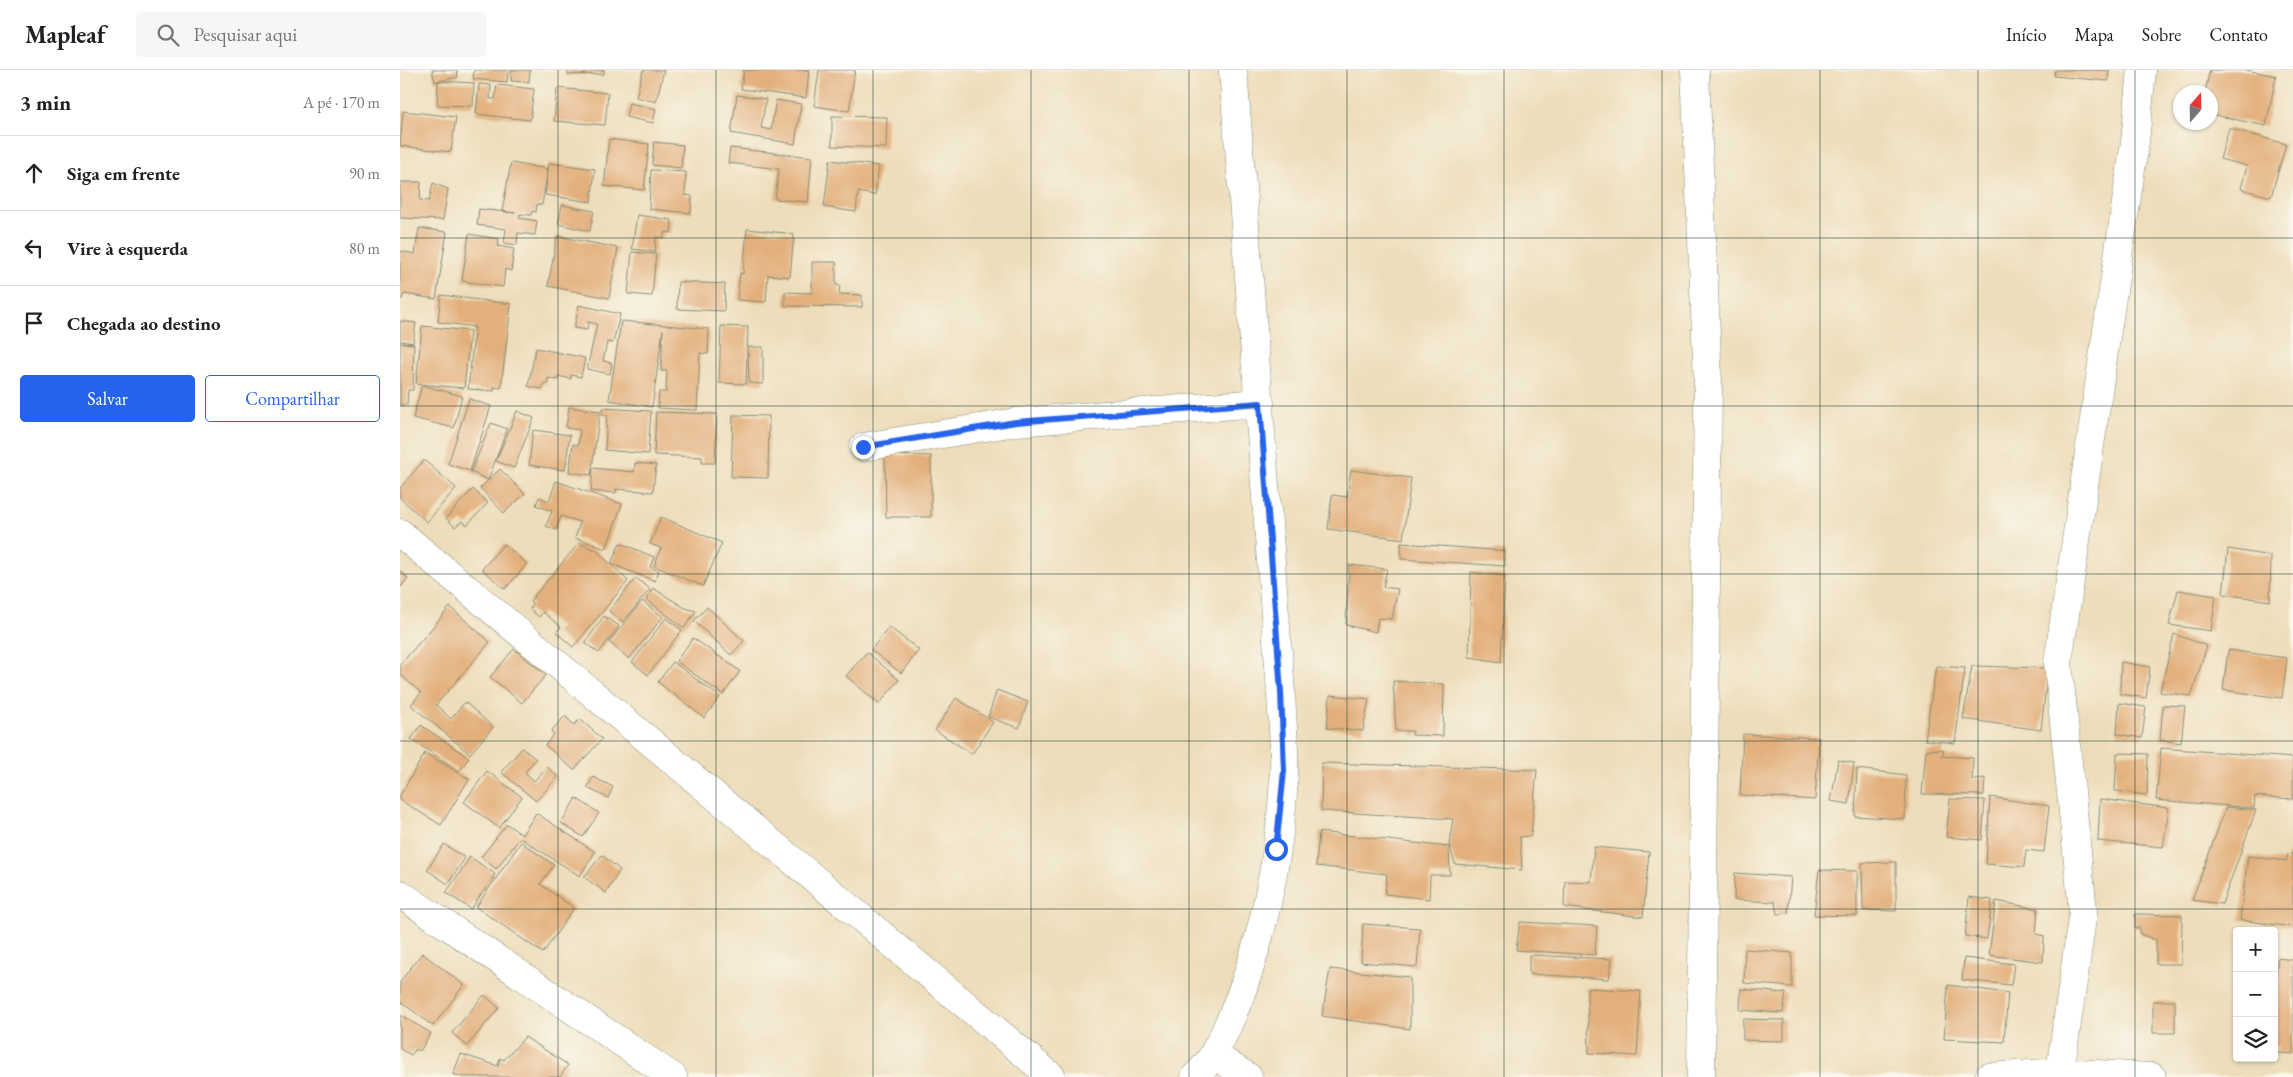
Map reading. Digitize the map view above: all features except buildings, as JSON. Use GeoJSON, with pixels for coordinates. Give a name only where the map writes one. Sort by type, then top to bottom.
{"type":"FeatureCollection","features":[{"type":"Feature","properties":{"kind":"street"},"geometry":{"type":"LineString","coordinates":[[1195,1077],[1214,1055],[1241,994],[1260,928],[1276,849],[1284,771],[1280,683],[1260,403],[1233,70]]}},
{"type":"Feature","properties":{"kind":"street"},"geometry":{"type":"LineString","coordinates":[[1695,70],[1708,384],[1701,1077]]}},
{"type":"Feature","properties":{"kind":"street"},"geometry":{"type":"LineString","coordinates":[[2060,1072],[2083,912],[2058,662],[2134,152],[2142,70]]}},
{"type":"Feature","properties":{"kind":"street"},"geometry":{"type":"LineString","coordinates":[[863,447],[1016,422],[1260,403]]}},
{"type":"Feature","properties":{"kind":"street"},"geometry":{"type":"LineString","coordinates":[[400,533],[1052,1077]]}},
{"type":"Feature","properties":{"kind":"street"},"geometry":{"type":"LineString","coordinates":[[400,894],[673,1077]]}},
{"type":"Feature","properties":{"kind":"street"},"geometry":{"type":"LineString","coordinates":[[1214,1055],[1248,1077]]}},
{"type":"Feature","properties":{"kind":"street"},"geometry":{"type":"LineString","coordinates":[[1989,1077],[2060,1072],[2152,1077]]}},
{"type":"Feature","properties":{"kind":"route"},"geometry":{"type":"LineString","coordinates":[[863,447],[1016,422],[1260,403],[1281,692],[1284,771],[1276,849]]}}]}
